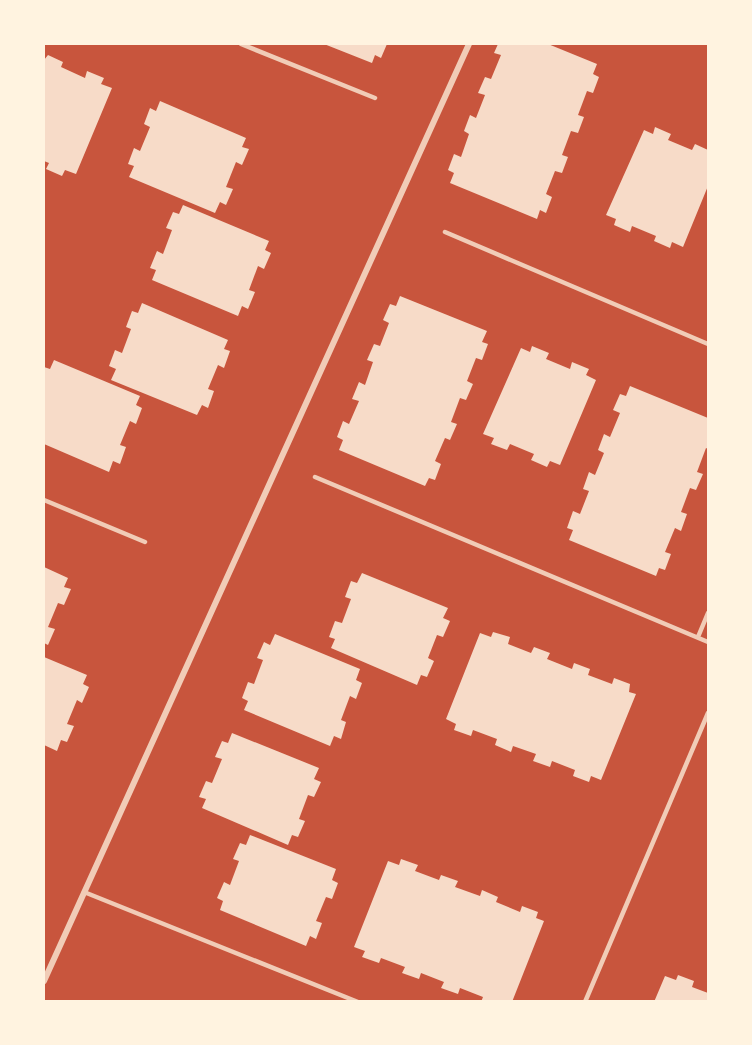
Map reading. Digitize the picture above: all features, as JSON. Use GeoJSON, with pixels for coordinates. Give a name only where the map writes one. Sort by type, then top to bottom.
{"type":"FeatureCollection","features":[{"type":"Feature","properties":{"kind":"street"},"geometry":{"type":"LineString","coordinates":[[44,981],[469,44]]}},
{"type":"Feature","properties":{"kind":"lane"},"geometry":{"type":"LineString","coordinates":[[241,44],[375,98]]}},
{"type":"Feature","properties":{"kind":"lane"},"geometry":{"type":"LineString","coordinates":[[445,232],[708,344]]}},
{"type":"Feature","properties":{"kind":"lane"},"geometry":{"type":"LineString","coordinates":[[315,477],[708,642]]}},
{"type":"Feature","properties":{"kind":"lane"},"geometry":{"type":"LineString","coordinates":[[44,500],[145,542]]}},
{"type":"Feature","properties":{"kind":"lane"},"geometry":{"type":"LineString","coordinates":[[698,637],[708,613]]}},
{"type":"Feature","properties":{"kind":"lane"},"geometry":{"type":"LineString","coordinates":[[585,1002],[708,713]]}},
{"type":"Feature","properties":{"kind":"lane"},"geometry":{"type":"LineString","coordinates":[[84,892],[358,1002]]}},
{"type":"Feature","properties":{"kind":"building"},"geometry":{"type":"Polygon","coordinates":[[[324,44],[387,44],[381,58],[375,55],[372,63],[324,44]]]}},
{"type":"Feature","properties":{"kind":"building"},"geometry":{"type":"Polygon","coordinates":[[[498,44],[548,44],[597,64],[593,74],[599,77],[593,93],[587,91],[578,115],[584,117],[578,133],[571,131],[562,155],[568,157],[562,173],[555,171],[546,194],[552,197],[546,213],[540,210],[537,219],[450,183],[454,173],[448,170],[454,154],[461,157],[469,134],[464,131],[470,115],[476,118],[485,95],[478,93],[485,77],[491,79],[501,55],[494,53],[498,44]]]}},
{"type":"Feature","properties":{"kind":"building"},"geometry":{"type":"Polygon","coordinates":[[[48,55],[63,62],[61,67],[85,78],[87,71],[104,78],[101,84],[112,88],[76,174],[65,170],[62,176],[46,169],[49,163],[44,161],[44,60],[48,55]]]}},
{"type":"Feature","properties":{"kind":"building"},"geometry":{"type":"Polygon","coordinates":[[[160,101],[246,138],[242,147],[249,149],[242,165],[236,162],[226,187],[233,189],[226,205],[220,202],[215,213],[129,177],[134,166],[128,164],[134,148],[140,151],[150,127],[144,124],[150,108],[156,111],[160,101]]]}},
{"type":"Feature","properties":{"kind":"building"},"geometry":{"type":"Polygon","coordinates":[[[655,127],[671,134],[668,140],[692,150],[695,144],[708,150],[708,186],[683,247],[672,242],[670,248],[654,241],[656,236],[632,226],[630,232],[614,225],[616,219],[606,215],[644,130],[653,134],[655,127]]]}},
{"type":"Feature","properties":{"kind":"building"},"geometry":{"type":"Polygon","coordinates":[[[183,205],[269,241],[265,250],[271,253],[264,269],[258,266],[249,290],[255,292],[248,309],[242,306],[238,316],[152,280],[156,270],[150,268],[157,251],[163,254],[172,230],[166,228],[173,212],[179,214],[183,205]]]}},
{"type":"Feature","properties":{"kind":"building"},"geometry":{"type":"Polygon","coordinates":[[[400,296],[487,331],[482,342],[488,344],[482,360],[476,358],[467,381],[473,384],[466,400],[460,398],[451,422],[457,424],[450,440],[445,438],[435,461],[441,464],[435,480],[429,478],[425,486],[339,450],[343,440],[337,437],[343,421],[349,424],[359,401],[352,399],[359,382],[365,385],[373,362],[367,360],[374,344],[380,346],[389,323],[383,320],[390,304],[396,306],[400,296]]]}},
{"type":"Feature","properties":{"kind":"building"},"geometry":{"type":"Polygon","coordinates":[[[142,303],[228,340],[224,349],[230,351],[224,368],[218,365],[208,389],[214,391],[208,408],[202,405],[197,415],[111,380],[116,369],[109,366],[115,350],[122,353],[131,329],[126,327],[132,311],[138,313],[142,303]]]}},
{"type":"Feature","properties":{"kind":"building"},"geometry":{"type":"Polygon","coordinates":[[[532,346],[549,353],[546,359],[570,369],[572,362],[589,369],[586,375],[596,380],[560,465],[550,461],[547,467],[531,460],[534,454],[510,444],[507,450],[491,444],[494,438],[483,434],[521,348],[530,352],[532,346]]]}},
{"type":"Feature","properties":{"kind":"building"},"geometry":{"type":"Polygon","coordinates":[[[54,360],[140,396],[136,405],[142,408],[136,424],[130,421],[120,445],[126,447],[120,464],[113,461],[109,472],[44,444],[44,367],[50,369],[54,360]]]}},
{"type":"Feature","properties":{"kind":"building"},"geometry":{"type":"Polygon","coordinates":[[[630,386],[708,418],[708,449],[706,448],[697,472],[703,474],[696,490],[690,488],[681,512],[687,514],[681,531],[675,528],[665,552],[671,554],[665,570],[659,568],[656,576],[569,540],[573,530],[567,528],[573,511],[580,514],[589,491],[583,489],[589,472],[595,475],[604,453],[598,450],[604,434],[610,437],[620,413],[613,410],[620,394],[626,396],[630,386]]]}},
{"type":"Feature","properties":{"kind":"building"},"geometry":{"type":"Polygon","coordinates":[[[44,567],[68,578],[64,587],[71,589],[64,605],[58,603],[48,627],[55,629],[48,645],[44,643],[44,567]]]}},
{"type":"Feature","properties":{"kind":"building"},"geometry":{"type":"Polygon","coordinates":[[[362,573],[448,608],[443,618],[450,621],[443,637],[437,635],[428,658],[434,661],[427,677],[421,675],[417,685],[331,648],[335,639],[329,637],[335,621],[342,623],[351,599],[345,597],[351,581],[357,583],[362,573]]]}},
{"type":"Feature","properties":{"kind":"building"},"geometry":{"type":"Polygon","coordinates":[[[493,632],[510,637],[508,644],[531,653],[534,647],[550,653],[547,659],[572,669],[574,663],[590,669],[588,675],[612,684],[614,678],[630,684],[629,692],[636,694],[601,780],[591,776],[589,782],[573,776],[575,770],[552,761],[550,767],[533,761],[536,754],[513,746],[511,752],[495,745],[497,739],[473,730],[471,736],[454,730],[456,724],[446,719],[480,633],[491,637],[493,632]]]}},
{"type":"Feature","properties":{"kind":"building"},"geometry":{"type":"Polygon","coordinates":[[[275,634],[360,669],[356,680],[362,683],[356,699],[350,696],[341,720],[346,722],[341,739],[334,736],[330,746],[244,710],[248,701],[242,698],[248,682],[254,684],[263,660],[257,658],[264,642],[270,645],[275,634]]]}},
{"type":"Feature","properties":{"kind":"building"},"geometry":{"type":"Polygon","coordinates":[[[44,657],[87,675],[83,684],[89,687],[82,703],[77,700],[67,724],[74,726],[67,742],[61,740],[57,751],[44,745],[44,657]]]}},
{"type":"Feature","properties":{"kind":"building"},"geometry":{"type":"Polygon","coordinates":[[[232,733],[319,768],[314,779],[321,782],[314,797],[308,795],[299,819],[305,821],[298,837],[292,835],[288,845],[202,808],[206,799],[199,797],[206,781],[212,783],[222,759],[215,757],[222,741],[228,743],[232,733]]]}},
{"type":"Feature","properties":{"kind":"building"},"geometry":{"type":"Polygon","coordinates":[[[250,835],[336,869],[332,880],[338,883],[332,899],[326,897],[316,921],[322,923],[316,939],[310,936],[306,946],[220,910],[223,901],[217,898],[224,882],[230,885],[239,861],[233,859],[240,843],[246,845],[250,835]]]}},
{"type":"Feature","properties":{"kind":"building"},"geometry":{"type":"Polygon","coordinates":[[[401,859],[418,865],[415,871],[439,880],[441,875],[458,881],[455,887],[480,896],[482,890],[498,897],[496,902],[520,912],[522,906],[538,912],[536,918],[544,921],[512,1002],[481,1002],[483,997],[460,988],[458,994],[441,988],[444,982],[421,973],[419,979],[402,973],[405,967],[381,958],[379,963],[362,957],[365,951],[354,947],[388,861],[399,865],[401,859]]]}},
{"type":"Feature","properties":{"kind":"building"},"geometry":{"type":"Polygon","coordinates":[[[678,975],[694,981],[692,987],[708,993],[708,1002],[654,1002],[665,976],[676,980],[678,975]]]}}]}
